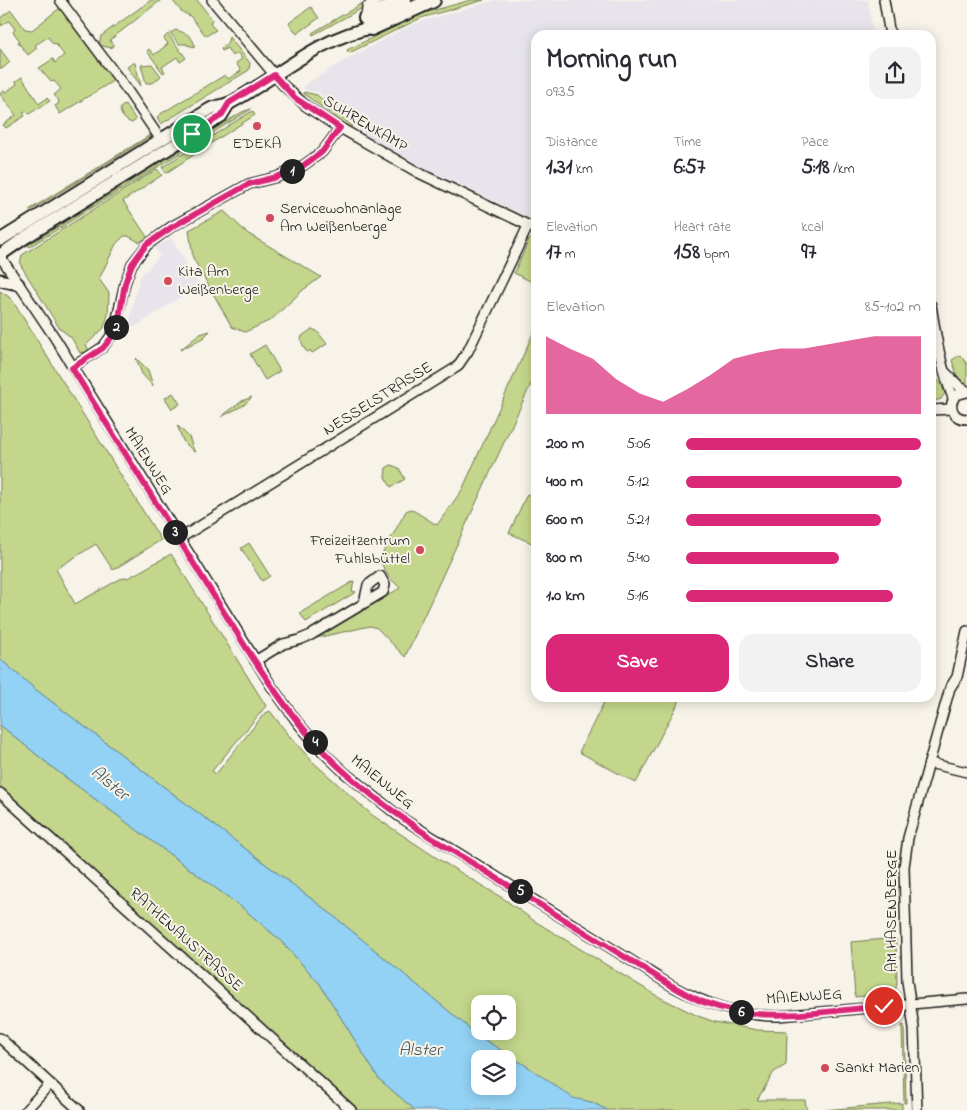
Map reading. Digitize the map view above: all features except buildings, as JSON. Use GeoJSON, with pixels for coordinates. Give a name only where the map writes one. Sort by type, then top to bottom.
{"type":"FeatureCollection","features":[{"type":"Feature","properties":{"kind":"highway"},"geometry":{"type":"LineString","coordinates":[[368,23],[404,0]]}},
{"type":"Feature","properties":{"kind":"highway"},"geometry":{"type":"LineString","coordinates":[[368,23],[433,0]]}},
{"type":"Feature","properties":{"kind":"main road"},"geometry":{"type":"LineString","coordinates":[[0,240],[214,106],[229,103],[302,58],[368,23]]}},
{"type":"Feature","properties":{"kind":"main road"},"geometry":{"type":"LineString","coordinates":[[0,256],[26,237],[221,116],[229,103]]}},
{"type":"Feature","properties":{"kind":"main road"},"geometry":{"type":"LineString","coordinates":[[0,280],[18,284]]}},
{"type":"Feature","properties":{"kind":"street"},"geometry":{"type":"LineString","coordinates":[[60,0],[125,87],[161,140]]}},
{"type":"Feature","properties":{"kind":"street","name":"SUHRENKAMP"},"geometry":{"type":"LineString","coordinates":[[212,0],[295,98],[340,128],[419,173],[531,228]]}},
{"type":"Feature","properties":{"kind":"street"},"geometry":{"type":"LineString","coordinates":[[368,23],[367,6],[377,0]]}},
{"type":"Feature","properties":{"kind":"street"},"geometry":{"type":"LineString","coordinates":[[884,0],[889,30]]}},
{"type":"Feature","properties":{"kind":"street"},"geometry":{"type":"LineString","coordinates":[[72,368],[103,348],[111,338],[118,324],[125,283],[132,264],[146,245],[172,227],[249,184],[277,177],[304,165],[322,152],[340,128]]}},
{"type":"Feature","properties":{"kind":"street","name":"NESSELSTRASSE"},"geometry":{"type":"LineString","coordinates":[[179,539],[457,367],[468,352],[531,230]]}},
{"type":"Feature","properties":{"kind":"street","name":"MAIENWEG"},"geometry":{"type":"LineString","coordinates":[[0,256],[255,661],[286,707],[323,752],[380,802],[430,837],[692,996],[713,1005],[766,1016],[967,999]]}},
{"type":"Feature","properties":{"kind":"street"},"geometry":{"type":"LineString","coordinates":[[936,334],[946,382],[953,398],[952,409],[956,416],[967,419]]}},
{"type":"Feature","properties":{"kind":"street"},"geometry":{"type":"LineString","coordinates":[[945,372],[960,387],[967,391]]}},
{"type":"Feature","properties":{"kind":"street"},"geometry":{"type":"LineString","coordinates":[[953,398],[960,392],[967,391]]}},
{"type":"Feature","properties":{"kind":"street"},"geometry":{"type":"LineString","coordinates":[[936,410],[952,409]]}},
{"type":"Feature","properties":{"kind":"street"},"geometry":{"type":"LineString","coordinates":[[255,661],[283,644],[311,635],[364,603]]}},
{"type":"Feature","properties":{"kind":"street","name":"AM HASENBERGE"},"geometry":{"type":"LineString","coordinates":[[917,1110],[914,1028],[907,980],[904,867],[908,838],[950,688],[962,672],[967,631]]}},
{"type":"Feature","properties":{"kind":"street"},"geometry":{"type":"LineString","coordinates":[[929,762],[967,772]]}},
{"type":"Feature","properties":{"kind":"street","name":"RATHENAUSTRASSE"},"geometry":{"type":"LineString","coordinates":[[0,793],[351,1110]]}},
{"type":"Feature","properties":{"kind":"street"},"geometry":{"type":"LineString","coordinates":[[0,1038],[79,1110]]}},
{"type":"Feature","properties":{"kind":"street"},"geometry":{"type":"LineString","coordinates":[[26,1110],[50,1084]]}},
{"type":"Feature","properties":{"kind":"shaded area"},"geometry":{"type":"Polygon","coordinates":[[[496,0],[868,0],[872,30],[531,30],[531,219],[428,170],[370,138],[360,130],[369,123],[366,117],[356,124],[318,92],[305,90],[306,84],[329,69],[405,28],[496,0]]]}},
{"type":"Feature","properties":{"kind":"shaded area","name":"Kita Am Weißenberge"},"geometry":{"type":"Polygon","coordinates":[[[171,238],[199,285],[135,327],[130,324],[131,311],[140,277],[160,255],[154,248],[171,238]]]}},
{"type":"Feature","properties":{"kind":"green space"},"geometry":{"type":"Polygon","coordinates":[[[151,0],[161,0],[110,40],[114,46],[111,48],[99,45],[101,36],[151,0]]]}},
{"type":"Feature","properties":{"kind":"green space"},"geometry":{"type":"Polygon","coordinates":[[[172,0],[197,0],[212,19],[210,24],[216,30],[206,36],[190,16],[182,12],[172,0]]]}},
{"type":"Feature","properties":{"kind":"green space"},"geometry":{"type":"Polygon","coordinates":[[[471,0],[484,0],[421,18],[349,53],[347,50],[421,14],[471,0]]]}},
{"type":"Feature","properties":{"kind":"green space"},"geometry":{"type":"Polygon","coordinates":[[[363,3],[364,7],[313,35],[312,33],[363,3]]]}},
{"type":"Feature","properties":{"kind":"green space"},"geometry":{"type":"Polygon","coordinates":[[[61,7],[116,79],[60,114],[55,106],[59,101],[54,95],[61,89],[54,81],[51,82],[39,68],[53,59],[55,63],[64,55],[48,37],[35,45],[37,48],[28,55],[18,42],[20,41],[13,32],[15,29],[9,21],[1,26],[0,18],[11,10],[25,29],[32,30],[61,7]]]}},
{"type":"Feature","properties":{"kind":"green space"},"geometry":{"type":"Polygon","coordinates":[[[311,7],[319,18],[297,34],[289,23],[311,7]]]}},
{"type":"Feature","properties":{"kind":"green space"},"geometry":{"type":"Polygon","coordinates":[[[176,30],[190,37],[195,47],[179,44],[170,33],[176,30]]]}},
{"type":"Feature","properties":{"kind":"green space"},"geometry":{"type":"Polygon","coordinates":[[[168,34],[186,58],[180,62],[177,57],[162,67],[165,72],[163,73],[147,51],[149,49],[154,55],[168,44],[164,38],[168,34]]]}},
{"type":"Feature","properties":{"kind":"green space"},"geometry":{"type":"Polygon","coordinates":[[[229,37],[250,63],[249,70],[161,124],[157,117],[162,113],[225,75],[228,79],[241,71],[236,63],[242,59],[238,53],[232,56],[227,48],[222,51],[221,49],[227,44],[229,37]]]}},
{"type":"Feature","properties":{"kind":"green space"},"geometry":{"type":"Polygon","coordinates":[[[0,49],[10,62],[2,69],[0,68],[0,49]]]}},
{"type":"Feature","properties":{"kind":"green space"},"geometry":{"type":"Polygon","coordinates":[[[135,63],[141,86],[127,67],[135,63]]]}},
{"type":"Feature","properties":{"kind":"green space"},"geometry":{"type":"Polygon","coordinates":[[[152,64],[161,76],[153,83],[146,83],[141,65],[152,64]]]}},
{"type":"Feature","properties":{"kind":"green space"},"geometry":{"type":"Polygon","coordinates":[[[22,77],[39,104],[47,98],[50,101],[29,114],[26,111],[23,113],[25,116],[6,128],[3,125],[16,115],[0,94],[17,84],[16,81],[22,77]]]}},
{"type":"Feature","properties":{"kind":"green space"},"geometry":{"type":"Polygon","coordinates":[[[304,92],[317,95],[352,126],[350,128],[304,92]]]}},
{"type":"Feature","properties":{"kind":"green space"},"geometry":{"type":"Polygon","coordinates":[[[125,104],[136,120],[132,123],[125,119],[121,113],[120,108],[125,104]]]}},
{"type":"Feature","properties":{"kind":"green space"},"geometry":{"type":"Polygon","coordinates":[[[251,109],[29,247],[28,245],[242,112],[251,109]]]}},
{"type":"Feature","properties":{"kind":"green space"},"geometry":{"type":"Polygon","coordinates":[[[252,111],[255,115],[196,153],[193,148],[252,111]]]}},
{"type":"Feature","properties":{"kind":"green space"},"geometry":{"type":"Polygon","coordinates":[[[150,135],[151,136],[29,210],[150,135]]]}},
{"type":"Feature","properties":{"kind":"green space"},"geometry":{"type":"Polygon","coordinates":[[[191,149],[195,154],[166,173],[162,167],[191,149]]]}},
{"type":"Feature","properties":{"kind":"green space"},"geometry":{"type":"Polygon","coordinates":[[[157,169],[162,175],[123,201],[148,238],[139,242],[124,236],[116,244],[99,279],[109,293],[108,315],[104,328],[86,345],[90,352],[80,353],[71,337],[60,329],[20,264],[22,255],[157,169]]]}},
{"type":"Feature","properties":{"kind":"green space"},"geometry":{"type":"Polygon","coordinates":[[[224,211],[247,233],[321,277],[303,290],[271,320],[245,332],[232,327],[193,258],[189,230],[224,211]]]}},
{"type":"Feature","properties":{"kind":"green space"},"geometry":{"type":"Polygon","coordinates":[[[531,239],[531,282],[514,273],[531,239]]]}},
{"type":"Feature","properties":{"kind":"green space"},"geometry":{"type":"Polygon","coordinates":[[[0,291],[14,303],[161,540],[113,570],[96,544],[56,569],[75,604],[171,554],[266,706],[212,771],[216,774],[264,714],[270,711],[313,762],[372,815],[443,862],[504,899],[533,920],[657,996],[698,1016],[715,1022],[757,1030],[787,1031],[786,1065],[774,1072],[757,1100],[805,1100],[807,1110],[607,1110],[591,1102],[573,1099],[516,1060],[516,1050],[501,1050],[485,1040],[516,1040],[516,995],[471,995],[471,1030],[330,913],[35,689],[0,659],[0,291]]]}},
{"type":"Feature","properties":{"kind":"green space"},"geometry":{"type":"Polygon","coordinates":[[[312,329],[317,331],[327,344],[312,353],[310,350],[308,352],[305,350],[301,340],[302,336],[312,329]]]}},
{"type":"Feature","properties":{"kind":"green space"},"geometry":{"type":"Polygon","coordinates":[[[210,331],[203,338],[180,350],[200,334],[210,331]]]}},
{"type":"Feature","properties":{"kind":"green space"},"geometry":{"type":"Polygon","coordinates":[[[531,338],[531,384],[405,657],[377,628],[370,626],[316,638],[400,588],[389,577],[379,560],[406,511],[411,509],[437,525],[462,490],[531,338]]]}},
{"type":"Feature","properties":{"kind":"green space"},"geometry":{"type":"Polygon","coordinates":[[[265,345],[280,371],[265,380],[250,354],[265,345]]]}},
{"type":"Feature","properties":{"kind":"green space"},"geometry":{"type":"Polygon","coordinates":[[[960,355],[967,364],[967,386],[964,386],[957,375],[952,360],[960,355]]]}},
{"type":"Feature","properties":{"kind":"green space"},"geometry":{"type":"Polygon","coordinates":[[[136,358],[148,370],[153,386],[142,374],[136,358]]]}},
{"type":"Feature","properties":{"kind":"green space"},"geometry":{"type":"Polygon","coordinates":[[[936,378],[942,385],[945,393],[941,399],[936,400],[936,378]]]}},
{"type":"Feature","properties":{"kind":"green space"},"geometry":{"type":"Polygon","coordinates":[[[173,393],[180,404],[172,409],[165,398],[173,393]]]}},
{"type":"Feature","properties":{"kind":"green space"},"geometry":{"type":"Polygon","coordinates":[[[252,397],[244,405],[221,417],[242,401],[252,397]]]}},
{"type":"Feature","properties":{"kind":"green space"},"geometry":{"type":"Polygon","coordinates":[[[177,425],[189,437],[195,453],[183,441],[177,425]]]}},
{"type":"Feature","properties":{"kind":"green space"},"geometry":{"type":"Polygon","coordinates":[[[391,465],[399,468],[405,479],[391,487],[385,477],[386,468],[391,465]]]}},
{"type":"Feature","properties":{"kind":"green space"},"geometry":{"type":"Polygon","coordinates":[[[527,494],[531,496],[531,543],[509,533],[527,494]]]}},
{"type":"Feature","properties":{"kind":"green space"},"geometry":{"type":"Polygon","coordinates":[[[249,543],[270,576],[262,581],[241,548],[249,543]]]}},
{"type":"Feature","properties":{"kind":"green space"},"geometry":{"type":"Polygon","coordinates":[[[354,581],[352,591],[356,592],[306,622],[300,613],[354,581]]]}},
{"type":"Feature","properties":{"kind":"green space"},"geometry":{"type":"Polygon","coordinates":[[[604,702],[679,702],[636,783],[579,752],[604,702]]]}},
{"type":"Feature","properties":{"kind":"green space"},"geometry":{"type":"Polygon","coordinates":[[[0,725],[57,771],[244,909],[280,940],[320,984],[379,1079],[415,1110],[358,1110],[0,786],[0,725]]]}},
{"type":"Feature","properties":{"kind":"green space"},"geometry":{"type":"Polygon","coordinates":[[[896,938],[897,984],[895,991],[855,997],[851,942],[896,938]]]}},
{"type":"Feature","properties":{"kind":"green space"},"geometry":{"type":"Polygon","coordinates":[[[902,1025],[904,1025],[906,1103],[904,1103],[902,1025]]]}},
{"type":"Feature","properties":{"kind":"green space"},"geometry":{"type":"Polygon","coordinates":[[[902,1103],[902,1110],[824,1110],[902,1103]]]}},
{"type":"Feature","properties":{"kind":"water","name":"Alster"},"geometry":{"type":"Polygon","coordinates":[[[0,659],[35,689],[330,913],[471,1030],[471,1040],[485,1040],[501,1050],[471,1050],[471,1095],[516,1095],[516,1060],[573,1098],[591,1102],[607,1110],[415,1110],[379,1079],[320,984],[280,940],[244,909],[57,771],[0,725],[0,659]]]}},
{"type":"Feature","properties":{"kind":"place","name":"EDEKA"},"geometry":{"type":"Point","coordinates":[257,126]}},
{"type":"Feature","properties":{"kind":"place","name":"Servicewohnanlage Am Weißenberge"},"geometry":{"type":"Point","coordinates":[270,218]}},
{"type":"Feature","properties":{"kind":"place","name":"Kita Am Weißenberge"},"geometry":{"type":"Point","coordinates":[168,281]}},
{"type":"Feature","properties":{"kind":"place","name":"Freizeitzentrum Fuhlsbüttel"},"geometry":{"type":"Point","coordinates":[420,550]}},
{"type":"Feature","properties":{"kind":"place","name":"Sankt Marien"},"geometry":{"type":"Point","coordinates":[825,1068]}},
{"type":"Feature","properties":{"kind":"route"},"geometry":{"type":"LineString","coordinates":[[192,134],[221,116],[229,103],[274,75],[295,98],[340,128],[322,152],[304,165],[277,177],[249,184],[172,227],[146,245],[132,264],[125,283],[118,324],[111,338],[103,348],[72,368],[245,646],[298,723],[323,752],[345,773],[380,802],[430,837],[672,986],[702,1001],[735,1011],[766,1016],[884,1006]]}}]}
